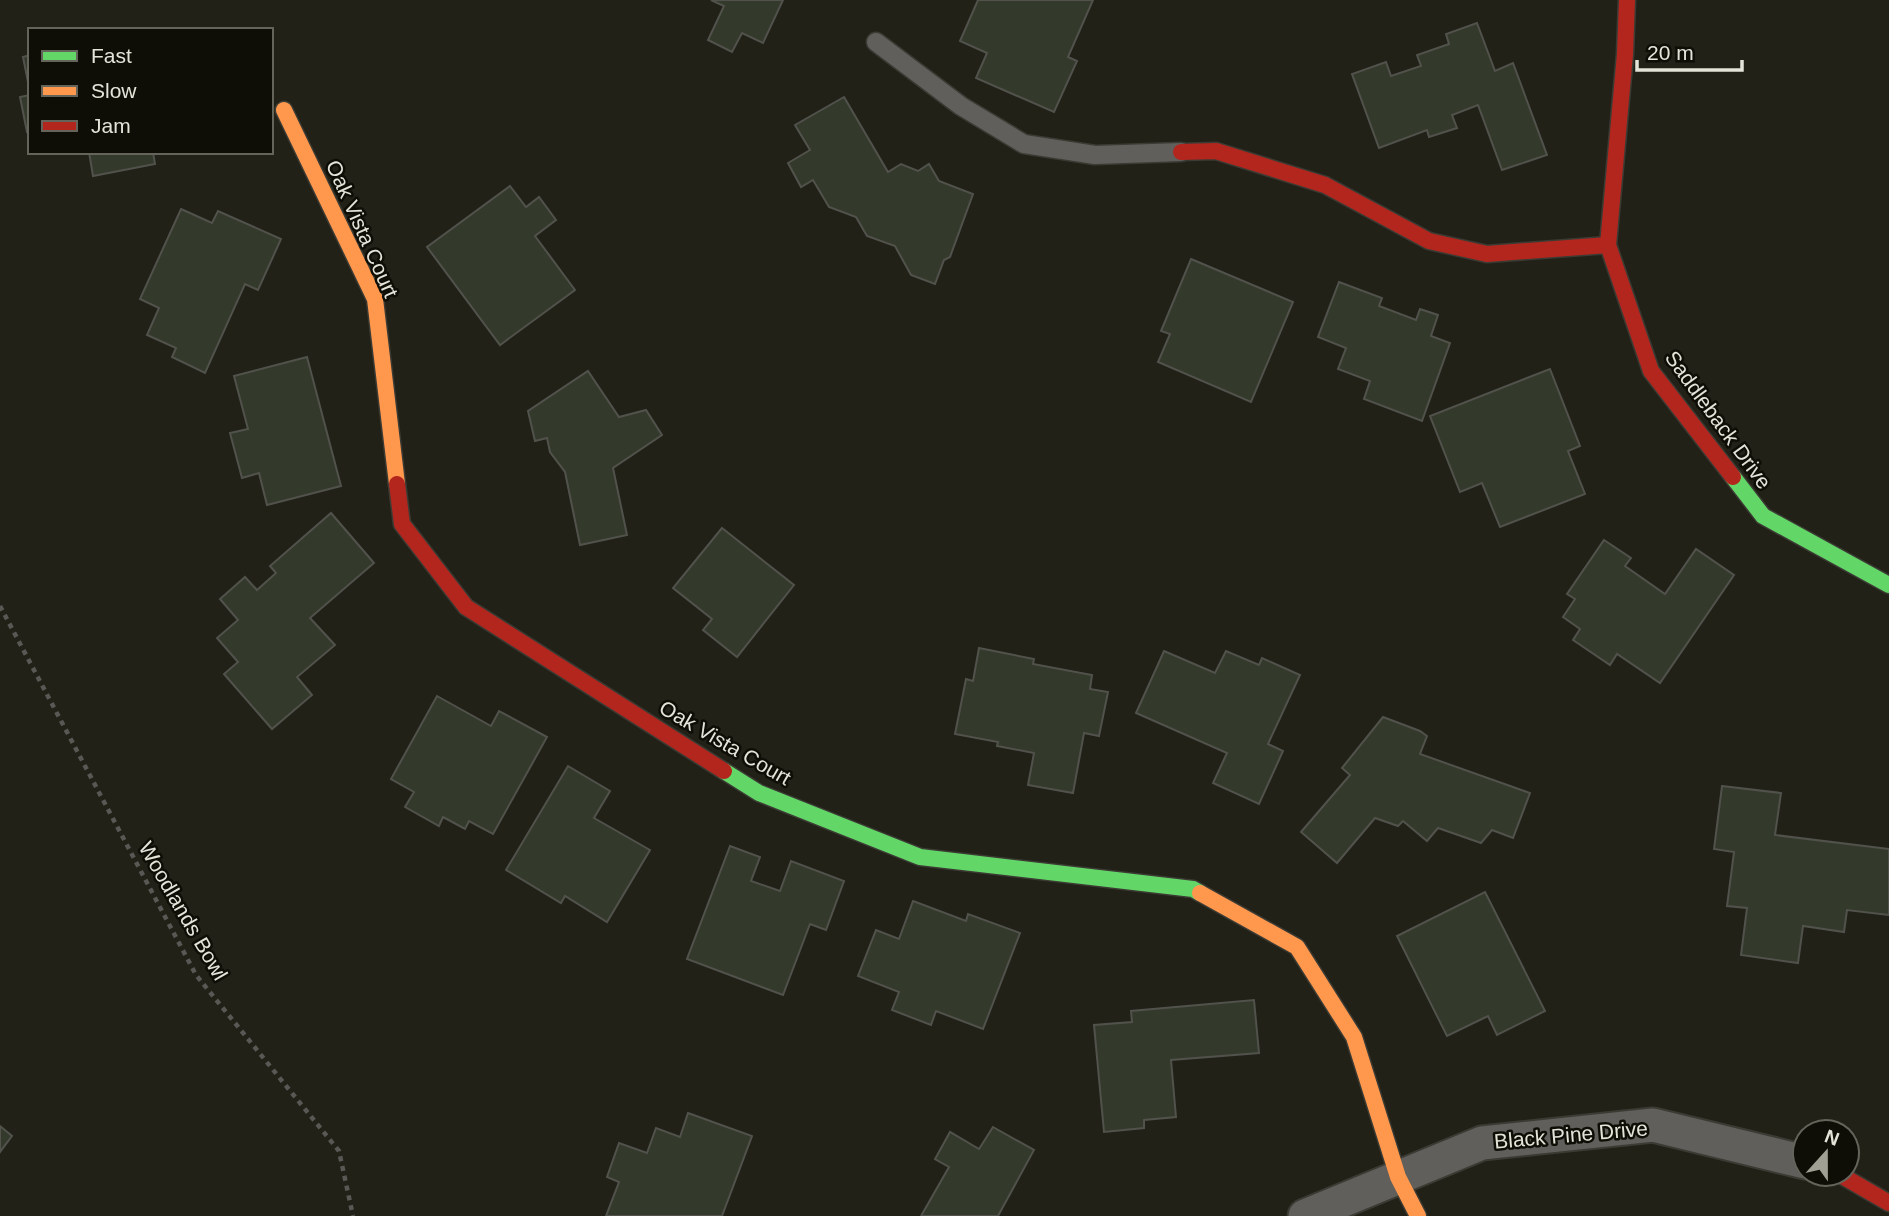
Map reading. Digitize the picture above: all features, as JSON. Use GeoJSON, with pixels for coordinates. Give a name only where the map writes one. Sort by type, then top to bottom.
{"type":"FeatureCollection","features":[{"type":"Feature","properties":{"kind":"street","name":"Saddleback Drive"},"geometry":{"type":"LineString","coordinates":[[1627,0],[1625,54],[1608,245],[1651,371],[1763,516],[1889,585]]}},
{"type":"Feature","properties":{"kind":"street","name":"Oak Vista Court"},"geometry":{"type":"LineString","coordinates":[[284,110],[375,299],[402,524],[466,607],[759,793],[920,857],[1193,889],[1297,947],[1354,1037],[1398,1177],[1418,1216]]}},
{"type":"Feature","properties":{"kind":"street"},"geometry":{"type":"LineString","coordinates":[[1181,152],[1216,151],[1325,185],[1429,241],[1487,254],[1608,245]]}},
{"type":"Feature","properties":{"kind":"street","name":"Black Pine Drive"},"geometry":{"type":"LineString","coordinates":[[1305,1216],[1482,1143],[1653,1125],[1791,1159]]}},
{"type":"Feature","properties":{"kind":"street"},"geometry":{"type":"LineString","coordinates":[[1861,1187],[1889,1203]]}},
{"type":"Feature","properties":{"kind":"lane"},"geometry":{"type":"LineString","coordinates":[[876,42],[961,106],[1024,144],[1095,155],[1181,152]]}},
{"type":"Feature","properties":{"kind":"path","name":"Woodlands Bowl"},"geometry":{"type":"LineString","coordinates":[[0,606],[196,975],[339,1151],[353,1216]]}},
{"type":"Feature","properties":{"kind":"building"},"geometry":{"type":"Polygon","coordinates":[[[711,0],[783,0],[763,43],[742,33],[732,52],[708,40],[724,6],[711,0]]]}},
{"type":"Feature","properties":{"kind":"building"},"geometry":{"type":"Polygon","coordinates":[[[978,0],[1093,0],[1068,57],[1077,61],[1054,112],[976,78],[987,53],[960,41],[978,0]]]}},
{"type":"Feature","properties":{"kind":"building"},"geometry":{"type":"Polygon","coordinates":[[[1477,23],[1495,71],[1513,63],[1547,155],[1502,170],[1478,105],[1452,115],[1457,128],[1429,137],[1427,130],[1379,148],[1352,74],[1386,62],[1391,76],[1421,66],[1417,55],[1449,44],[1446,34],[1477,23]]]}},
{"type":"Feature","properties":{"kind":"building"},"geometry":{"type":"Polygon","coordinates":[[[28,56],[28,82],[23,57],[28,56]]]}},
{"type":"Feature","properties":{"kind":"building"},"geometry":{"type":"Polygon","coordinates":[[[28,95],[27,132],[20,97],[28,95]]]}},
{"type":"Feature","properties":{"kind":"building"},"geometry":{"type":"Polygon","coordinates":[[[844,97],[888,172],[901,164],[918,171],[929,164],[939,181],[973,194],[950,257],[944,260],[935,284],[911,275],[895,246],[867,236],[856,217],[829,207],[813,180],[801,187],[788,163],[810,150],[795,125],[844,97]]]}},
{"type":"Feature","properties":{"kind":"building"},"geometry":{"type":"Polygon","coordinates":[[[89,154],[153,154],[155,164],[93,176],[89,154]]]}},
{"type":"Feature","properties":{"kind":"building"},"geometry":{"type":"Polygon","coordinates":[[[510,186],[526,207],[539,197],[556,220],[535,236],[575,290],[500,345],[427,247],[510,186]]]}},
{"type":"Feature","properties":{"kind":"building"},"geometry":{"type":"Polygon","coordinates":[[[181,209],[212,223],[218,211],[281,239],[258,290],[245,284],[205,373],[172,357],[176,348],[147,335],[159,308],[140,299],[181,209]]]}},
{"type":"Feature","properties":{"kind":"building"},"geometry":{"type":"Polygon","coordinates":[[[1191,259],[1293,302],[1251,402],[1158,362],[1170,334],[1161,331],[1191,259]]]}},
{"type":"Feature","properties":{"kind":"building"},"geometry":{"type":"Polygon","coordinates":[[[1339,282],[1382,298],[1379,306],[1416,320],[1420,309],[1438,315],[1431,336],[1450,343],[1422,421],[1364,399],[1370,381],[1338,369],[1346,348],[1318,337],[1339,282]]]}},
{"type":"Feature","properties":{"kind":"building"},"geometry":{"type":"Polygon","coordinates":[[[307,357],[341,486],[267,505],[259,473],[242,478],[230,433],[248,429],[234,376],[307,357]]]}},
{"type":"Feature","properties":{"kind":"building"},"geometry":{"type":"Polygon","coordinates":[[[1550,369],[1580,446],[1568,451],[1585,494],[1500,527],[1482,483],[1460,492],[1430,416],[1550,369]]]}},
{"type":"Feature","properties":{"kind":"building"},"geometry":{"type":"Polygon","coordinates":[[[588,371],[619,417],[646,410],[662,435],[613,468],[627,535],[580,545],[565,472],[550,452],[547,438],[535,441],[528,411],[588,371]]]}},
{"type":"Feature","properties":{"kind":"building"},"geometry":{"type":"Polygon","coordinates":[[[331,513],[374,563],[310,618],[335,645],[297,677],[312,695],[272,729],[224,674],[238,662],[217,638],[238,620],[220,599],[245,577],[257,590],[276,573],[270,566],[331,513]]]}},
{"type":"Feature","properties":{"kind":"building"},"geometry":{"type":"Polygon","coordinates":[[[722,528],[794,585],[737,657],[703,630],[712,619],[673,588],[722,528]]]}},
{"type":"Feature","properties":{"kind":"building"},"geometry":{"type":"Polygon","coordinates":[[[1604,540],[1631,558],[1625,566],[1665,594],[1696,549],[1734,575],[1660,683],[1617,654],[1610,665],[1573,640],[1580,629],[1563,617],[1575,599],[1567,594],[1604,540]]]}},
{"type":"Feature","properties":{"kind":"building"},"geometry":{"type":"Polygon","coordinates":[[[979,648],[1034,659],[1033,664],[1092,675],[1090,689],[1108,692],[1099,736],[1084,733],[1073,793],[1028,785],[1034,753],[997,746],[998,742],[955,734],[966,679],[973,681],[979,648]]]}},
{"type":"Feature","properties":{"kind":"building"},"geometry":{"type":"Polygon","coordinates":[[[1164,651],[1215,673],[1226,651],[1259,665],[1262,658],[1300,675],[1268,744],[1283,751],[1259,804],[1213,783],[1227,753],[1136,713],[1164,651]]]}},
{"type":"Feature","properties":{"kind":"building"},"geometry":{"type":"Polygon","coordinates":[[[437,696],[491,726],[499,711],[547,737],[493,834],[469,821],[465,829],[443,817],[439,826],[405,807],[414,792],[391,779],[437,696]]]}},
{"type":"Feature","properties":{"kind":"building"},"geometry":{"type":"Polygon","coordinates":[[[1383,717],[1427,736],[1420,754],[1530,793],[1513,838],[1492,830],[1481,843],[1438,828],[1427,841],[1403,821],[1398,826],[1375,818],[1337,863],[1301,832],[1350,775],[1342,768],[1383,717]]]}},
{"type":"Feature","properties":{"kind":"building"},"geometry":{"type":"Polygon","coordinates":[[[568,766],[610,791],[594,818],[650,850],[607,922],[565,896],[561,903],[506,870],[568,766]]]}},
{"type":"Feature","properties":{"kind":"building"},"geometry":{"type":"Polygon","coordinates":[[[1722,786],[1781,793],[1775,835],[1889,849],[1889,915],[1847,910],[1844,932],[1803,926],[1798,963],[1741,955],[1747,908],[1727,906],[1734,852],[1714,849],[1722,786]]]}},
{"type":"Feature","properties":{"kind":"building"},"geometry":{"type":"Polygon","coordinates":[[[730,846],[760,857],[751,881],[780,891],[791,861],[844,881],[826,930],[810,924],[783,995],[687,959],[730,846]]]}},
{"type":"Feature","properties":{"kind":"building"},"geometry":{"type":"Polygon","coordinates":[[[1485,892],[1545,1011],[1497,1035],[1488,1016],[1447,1036],[1397,936],[1485,892]]]}},
{"type":"Feature","properties":{"kind":"building"},"geometry":{"type":"Polygon","coordinates":[[[913,901],[966,921],[968,914],[1020,933],[983,1029],[936,1011],[931,1025],[892,1010],[899,992],[858,976],[876,930],[899,939],[913,901]]]}},
{"type":"Feature","properties":{"kind":"building"},"geometry":{"type":"Polygon","coordinates":[[[1254,1000],[1259,1053],[1171,1060],[1176,1117],[1144,1120],[1144,1128],[1104,1132],[1094,1025],[1132,1022],[1131,1011],[1254,1000]]]}},
{"type":"Feature","properties":{"kind":"building"},"geometry":{"type":"Polygon","coordinates":[[[688,1113],[752,1136],[722,1216],[606,1216],[619,1182],[607,1177],[619,1143],[647,1153],[656,1128],[680,1137],[688,1113]]]}},
{"type":"Feature","properties":{"kind":"building"},"geometry":{"type":"Polygon","coordinates":[[[0,1126],[12,1136],[0,1152],[0,1126]]]}},
{"type":"Feature","properties":{"kind":"building"},"geometry":{"type":"Polygon","coordinates":[[[993,1127],[1034,1150],[998,1216],[921,1216],[949,1167],[935,1159],[950,1132],[979,1149],[993,1127]]]}},
{"type":"Feature","properties":{"kind":"traffic: fast"},"geometry":{"type":"LineString","coordinates":[[1733,477],[1763,516],[1889,585]]}},
{"type":"Feature","properties":{"kind":"traffic: fast"},"geometry":{"type":"LineString","coordinates":[[724,771],[759,793],[920,857],[1193,889],[1200,893]]}},
{"type":"Feature","properties":{"kind":"traffic: slow"},"geometry":{"type":"LineString","coordinates":[[284,110],[375,299],[397,484]]}},
{"type":"Feature","properties":{"kind":"traffic: slow"},"geometry":{"type":"LineString","coordinates":[[1200,893],[1297,947],[1354,1037],[1398,1177],[1418,1216]]}},
{"type":"Feature","properties":{"kind":"traffic: jam"},"geometry":{"type":"LineString","coordinates":[[1627,0],[1625,54],[1608,245],[1651,371],[1733,477]]}},
{"type":"Feature","properties":{"kind":"traffic: jam"},"geometry":{"type":"LineString","coordinates":[[1181,152],[1216,151],[1325,185],[1429,241],[1487,254],[1608,245]]}},
{"type":"Feature","properties":{"kind":"traffic: jam"},"geometry":{"type":"LineString","coordinates":[[397,484],[402,524],[466,607],[724,771]]}},
{"type":"Feature","properties":{"kind":"traffic: jam"},"geometry":{"type":"LineString","coordinates":[[1861,1187],[1889,1203]]}}]}
